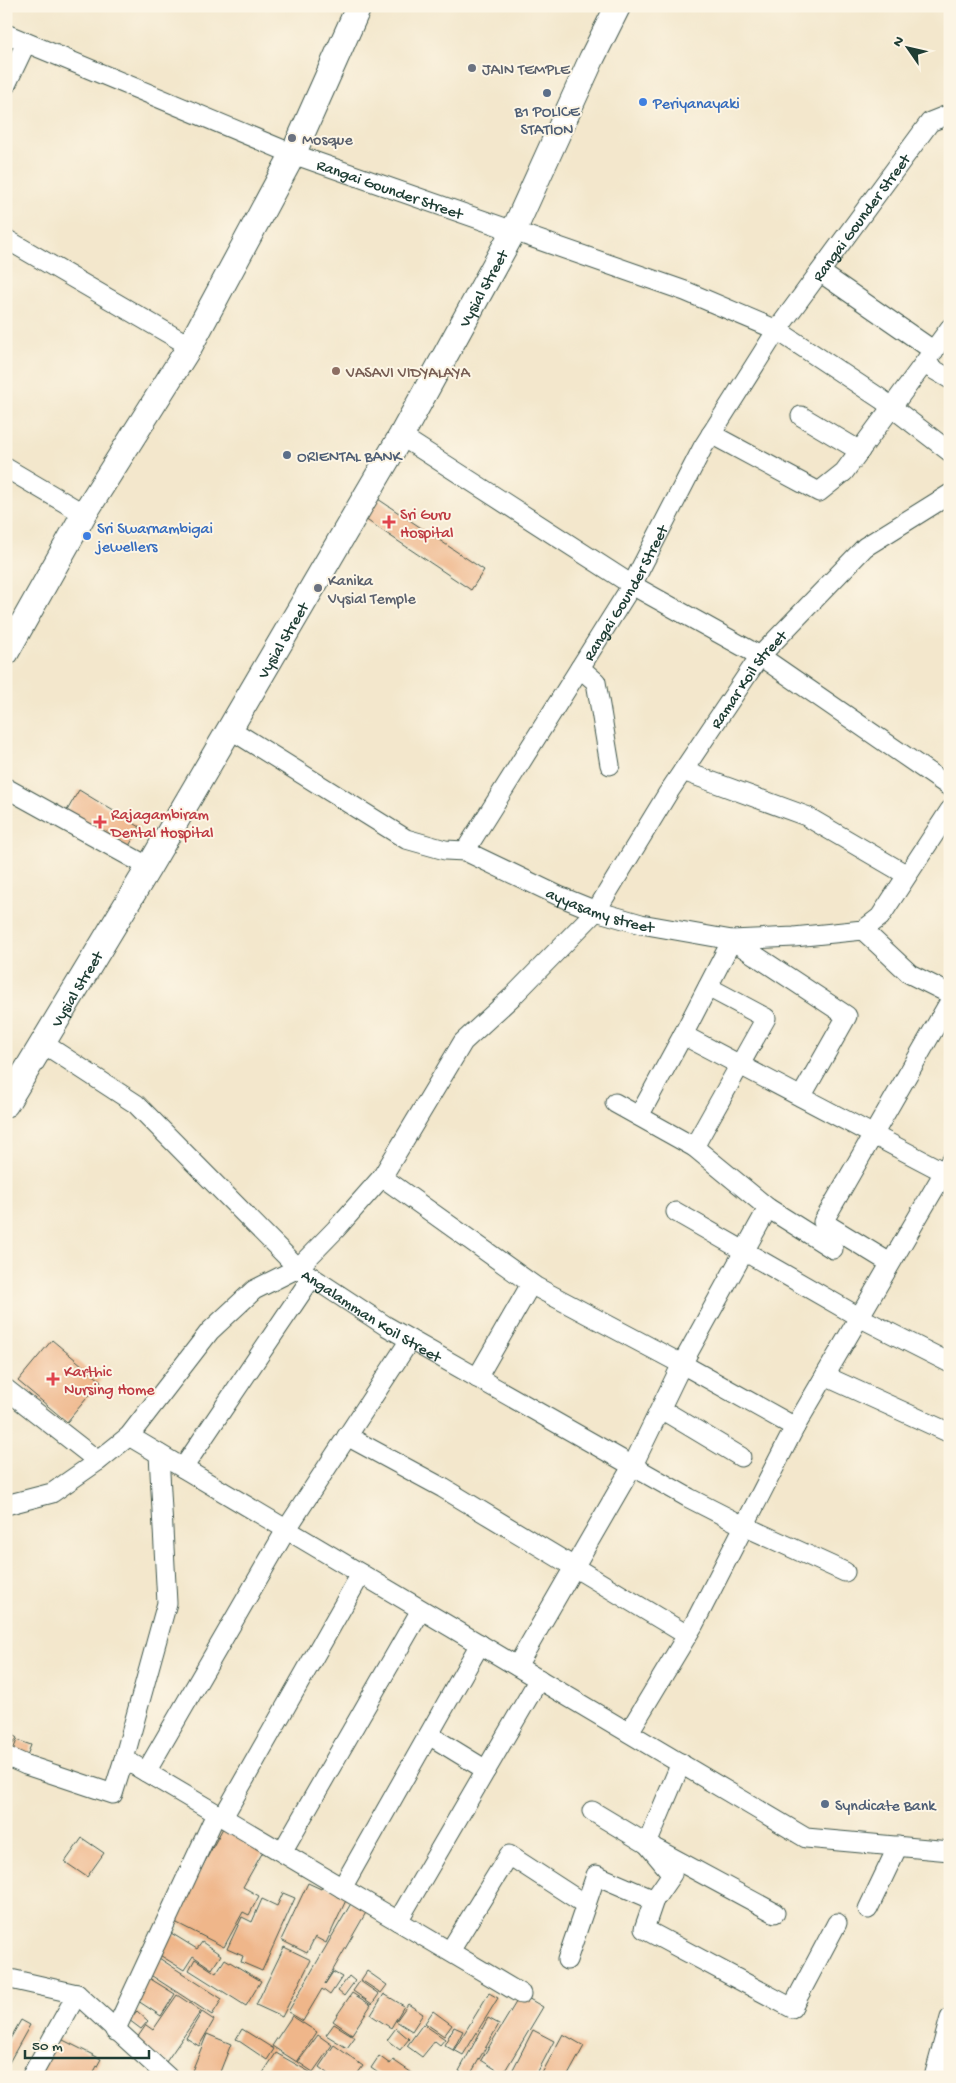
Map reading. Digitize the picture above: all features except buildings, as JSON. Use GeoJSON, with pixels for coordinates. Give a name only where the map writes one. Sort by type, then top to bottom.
{"type":"FeatureCollection","features":[{"type":"Feature","properties":{"kind":"main road"},"geometry":{"type":"LineString","coordinates":[[6,653],[84,514],[190,346],[293,154],[359,6]]}},
{"type":"Feature","properties":{"kind":"main road","name":"Vysial Street"},"geometry":{"type":"LineString","coordinates":[[592,58],[600,6]]}},
{"type":"Feature","properties":{"kind":"main road","name":"Vysial Street"},"geometry":{"type":"LineString","coordinates":[[6,1104],[44,1044],[149,867],[401,436],[514,230],[592,58],[618,6]]}},
{"type":"Feature","properties":{"kind":"street","name":"Rangai Gounder Street"},"geometry":{"type":"LineString","coordinates":[[6,34],[293,154],[685,291],[777,330],[893,408],[950,452]]}},
{"type":"Feature","properties":{"kind":"street"},"geometry":{"type":"LineString","coordinates":[[6,85],[26,43]]}},
{"type":"Feature","properties":{"kind":"street","name":"Rangai Gounder Street"},"geometry":{"type":"LineString","coordinates":[[465,851],[632,586],[711,434],[777,330],[930,122],[950,114]]}},
{"type":"Feature","properties":{"kind":"street"},"geometry":{"type":"LineString","coordinates":[[6,239],[190,346]]}},
{"type":"Feature","properties":{"kind":"street"},"geometry":{"type":"LineString","coordinates":[[820,272],[929,357],[950,380]]}},
{"type":"Feature","properties":{"kind":"street"},"geometry":{"type":"LineString","coordinates":[[711,434],[819,492],[844,472],[893,408],[950,328]]}},
{"type":"Feature","properties":{"kind":"street"},"geometry":{"type":"LineString","coordinates":[[800,416],[860,451]]}},
{"type":"Feature","properties":{"kind":"street"},"geometry":{"type":"LineString","coordinates":[[401,436],[632,586],[760,656],[950,786]]}},
{"type":"Feature","properties":{"kind":"street"},"geometry":{"type":"LineString","coordinates":[[6,468],[84,514]]}},
{"type":"Feature","properties":{"kind":"street","name":"Ramar Koil Street"},"geometry":{"type":"LineString","coordinates":[[305,1272],[336,1229],[382,1177],[463,1042],[513,996],[596,911],[683,771],[760,656],[865,547],[950,494]]}},
{"type":"Feature","properties":{"kind":"street"},"geometry":{"type":"LineString","coordinates":[[580,668],[596,682],[610,765]]}},
{"type":"Feature","properties":{"kind":"street","name":"ayyasamy street"},"geometry":{"type":"LineString","coordinates":[[230,729],[406,839],[445,850],[465,851],[559,896],[596,911],[641,924],[732,940],[794,937],[863,930]]}},
{"type":"Feature","properties":{"kind":"street"},"geometry":{"type":"LineString","coordinates":[[683,771],[806,816],[907,875]]}},
{"type":"Feature","properties":{"kind":"street"},"geometry":{"type":"LineString","coordinates":[[6,788],[149,867]]}},
{"type":"Feature","properties":{"kind":"street"},"geometry":{"type":"LineString","coordinates":[[950,810],[880,917],[863,930],[910,974],[950,994]]}},
{"type":"Feature","properties":{"kind":"street"},"geometry":{"type":"LineString","coordinates":[[639,1116],[732,940],[847,1016],[802,1097]]}},
{"type":"Feature","properties":{"kind":"street"},"geometry":{"type":"LineString","coordinates":[[694,1147],[766,1018],[708,987]]}},
{"type":"Feature","properties":{"kind":"street"},"geometry":{"type":"LineString","coordinates":[[890,1264],[823,1222],[950,1001]]}},
{"type":"Feature","properties":{"kind":"street"},"geometry":{"type":"LineString","coordinates":[[629,1732],[687,1635],[794,1427],[947,1167],[874,1136],[683,1035]]}},
{"type":"Feature","properties":{"kind":"street","name":"Angalamman Koil Street"},"geometry":{"type":"LineString","coordinates":[[44,1044],[136,1104],[305,1272],[410,1340],[689,1498],[744,1526],[845,1572]]}},
{"type":"Feature","properties":{"kind":"street"},"geometry":{"type":"LineString","coordinates":[[615,1103],[694,1147],[768,1208],[834,1248]]}},
{"type":"Feature","properties":{"kind":"street"},"geometry":{"type":"LineString","coordinates":[[382,1177],[532,1284],[682,1364],[794,1427]]}},
{"type":"Feature","properties":{"kind":"street"},"geometry":{"type":"LineString","coordinates":[[517,1666],[633,1465],[682,1364],[768,1208]]}},
{"type":"Feature","properties":{"kind":"street"},"geometry":{"type":"LineString","coordinates":[[676,1212],[859,1317],[950,1364]]}},
{"type":"Feature","properties":{"kind":"street"},"geometry":{"type":"LineString","coordinates":[[6,1504],[52,1493],[98,1461],[128,1436],[210,1331],[254,1290],[305,1272]]}},
{"type":"Feature","properties":{"kind":"street"},"geometry":{"type":"LineString","coordinates":[[184,1468],[305,1272]]}},
{"type":"Feature","properties":{"kind":"street"},"geometry":{"type":"LineString","coordinates":[[477,1378],[532,1284]]}},
{"type":"Feature","properties":{"kind":"street"},"geometry":{"type":"LineString","coordinates":[[146,1772],[286,1530],[410,1340]]}},
{"type":"Feature","properties":{"kind":"street"},"geometry":{"type":"LineString","coordinates":[[825,1376],[950,1433]]}},
{"type":"Feature","properties":{"kind":"street"},"geometry":{"type":"LineString","coordinates":[[6,1389],[98,1461]]}},
{"type":"Feature","properties":{"kind":"street"},"geometry":{"type":"LineString","coordinates":[[661,1409],[741,1458]]}},
{"type":"Feature","properties":{"kind":"street"},"geometry":{"type":"LineString","coordinates":[[128,1436],[806,1838],[950,1851]]}},
{"type":"Feature","properties":{"kind":"street"},"geometry":{"type":"LineString","coordinates":[[347,1436],[443,1488],[687,1635]]}},
{"type":"Feature","properties":{"kind":"street"},"geometry":{"type":"LineString","coordinates":[[6,1756],[26,1765],[113,1794],[167,1603],[159,1454]]}},
{"type":"Feature","properties":{"kind":"street"},"geometry":{"type":"LineString","coordinates":[[115,2031],[220,1816],[361,1574]]}},
{"type":"Feature","properties":{"kind":"street"},"geometry":{"type":"LineString","coordinates":[[282,1852],[421,1610]]}},
{"type":"Feature","properties":{"kind":"street"},"geometry":{"type":"LineString","coordinates":[[342,1888],[480,1644]]}},
{"type":"Feature","properties":{"kind":"street"},"geometry":{"type":"LineString","coordinates":[[398,1921],[539,1679]]}},
{"type":"Feature","properties":{"kind":"street"},"geometry":{"type":"LineString","coordinates":[[428,1735],[486,1770]]}},
{"type":"Feature","properties":{"kind":"street"},"geometry":{"type":"LineString","coordinates":[[124,1759],[521,1994]]}},
{"type":"Feature","properties":{"kind":"street"},"geometry":{"type":"LineString","coordinates":[[647,1844],[681,1763]]}},
{"type":"Feature","properties":{"kind":"street"},"geometry":{"type":"LineString","coordinates":[[592,1811],[647,1844],[774,1913]]}},
{"type":"Feature","properties":{"kind":"street"},"geometry":{"type":"LineString","coordinates":[[647,1844],[672,1874],[654,1900],[644,1929],[792,2008],[837,1922]]}},
{"type":"Feature","properties":{"kind":"street"},"geometry":{"type":"LineString","coordinates":[[868,1909],[898,1846]]}},
{"type":"Feature","properties":{"kind":"street"},"geometry":{"type":"LineString","coordinates":[[450,1952],[509,1855],[586,1905]]}},
{"type":"Feature","properties":{"kind":"street"},"geometry":{"type":"LineString","coordinates":[[567,1960],[596,1875],[654,1900]]}},
{"type":"Feature","properties":{"kind":"street"},"geometry":{"type":"LineString","coordinates":[[6,1978],[76,1994],[168,2077]]}},
{"type":"Feature","properties":{"kind":"street"},"geometry":{"type":"LineString","coordinates":[[31,2077],[76,1994]]}},
{"type":"Feature","properties":{"kind":"street"},"geometry":{"type":"LineString","coordinates":[[934,2077],[950,2018]]}},
{"type":"Feature","properties":{"kind":"place","name":"JAIN TEMPLE"},"geometry":{"type":"Point","coordinates":[472,68]}},
{"type":"Feature","properties":{"kind":"place","name":"B1 POLICE STATION"},"geometry":{"type":"Point","coordinates":[547,93]}},
{"type":"Feature","properties":{"kind":"place","name":"Periyanayaki"},"geometry":{"type":"Point","coordinates":[643,102]}},
{"type":"Feature","properties":{"kind":"place","name":"Mosque"},"geometry":{"type":"Point","coordinates":[292,138]}},
{"type":"Feature","properties":{"kind":"place","name":"VASAVI VIDYALAYA"},"geometry":{"type":"Point","coordinates":[336,371]}},
{"type":"Feature","properties":{"kind":"place","name":"ORIENTAL BANK"},"geometry":{"type":"Point","coordinates":[287,455]}},
{"type":"Feature","properties":{"kind":"place","name":"Sri Guru Hospital"},"geometry":{"type":"Point","coordinates":[389,522]}},
{"type":"Feature","properties":{"kind":"place","name":"Sri Swarnambigai jewellers"},"geometry":{"type":"Point","coordinates":[87,536]}},
{"type":"Feature","properties":{"kind":"place","name":"Kanika Vysial Temple"},"geometry":{"type":"Point","coordinates":[318,588]}},
{"type":"Feature","properties":{"kind":"place","name":"Rajagambiram Dental Hospital"},"geometry":{"type":"Point","coordinates":[100,822]}},
{"type":"Feature","properties":{"kind":"place","name":"Karthic Nursing Home"},"geometry":{"type":"Point","coordinates":[53,1379]}},
{"type":"Feature","properties":{"kind":"place","name":"Syndicate Bank"},"geometry":{"type":"Point","coordinates":[825,1804]}}]}
